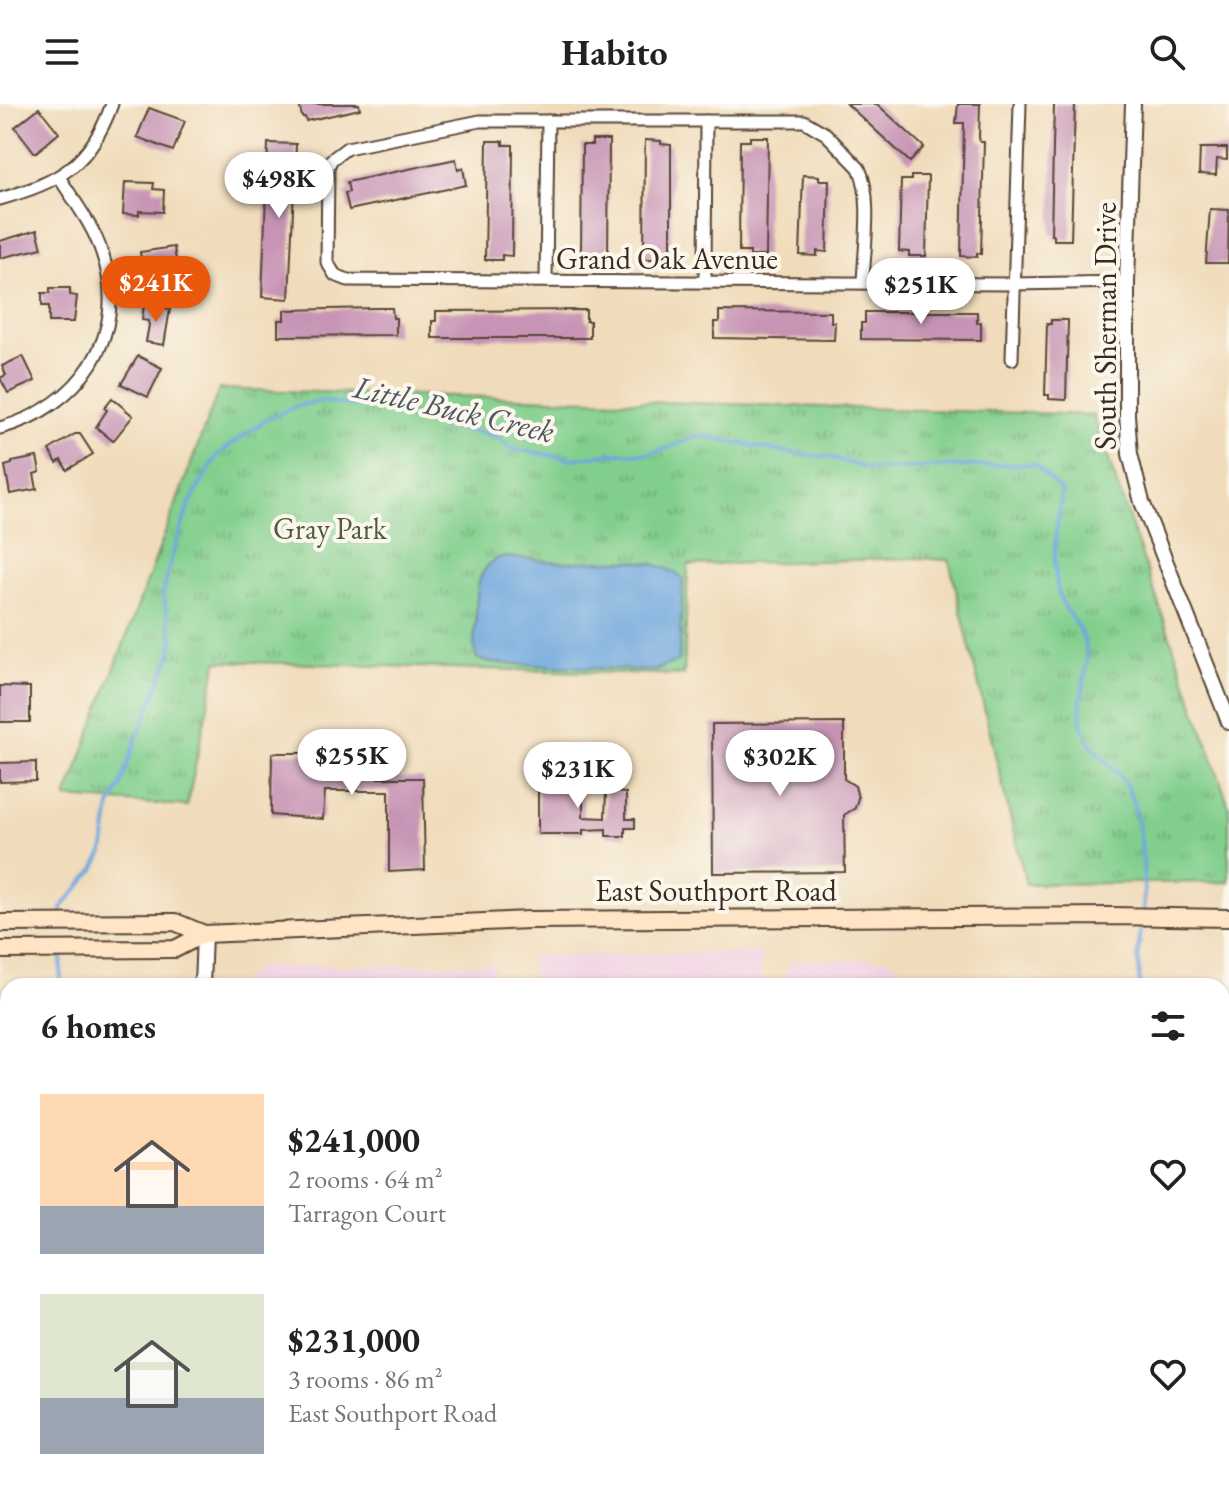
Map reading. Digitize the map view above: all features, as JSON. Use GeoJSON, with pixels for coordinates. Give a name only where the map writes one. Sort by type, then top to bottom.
{"type":"FeatureCollection","features":[{"type":"Feature","properties":{"kind":"main road","name":"East Southport Road"},"geometry":{"type":"LineString","coordinates":[[8,950],[175,949],[204,934],[529,920],[1229,918]]}},
{"type":"Feature","properties":{"kind":"main road","name":"East Southport Road"},"geometry":{"type":"LineString","coordinates":[[0,923],[175,922],[204,934]]}},
{"type":"Feature","properties":{"kind":"street"},"geometry":{"type":"LineString","coordinates":[[0,199],[37,189],[72,167],[93,143],[112,104]]}},
{"type":"Feature","properties":{"kind":"street"},"geometry":{"type":"LineString","coordinates":[[1012,359],[1020,104]]}},
{"type":"Feature","properties":{"kind":"street","name":"South Sherman Drive"},"geometry":{"type":"LineString","coordinates":[[1133,104],[1127,282],[1127,415],[1134,471],[1142,502],[1229,722]]}},
{"type":"Feature","properties":{"kind":"street"},"geometry":{"type":"LineString","coordinates":[[546,281],[548,121],[804,121],[826,134],[845,151],[859,168],[865,182],[863,283]]}},
{"type":"Feature","properties":{"kind":"street","name":"Grand Oak Avenue"},"geometry":{"type":"LineString","coordinates":[[548,121],[467,123],[358,145],[337,154],[328,168],[327,256],[331,270],[341,279],[1013,284],[1127,282]]}},
{"type":"Feature","properties":{"kind":"street"},"geometry":{"type":"LineString","coordinates":[[705,281],[706,121]]}},
{"type":"Feature","properties":{"kind":"street"},"geometry":{"type":"LineString","coordinates":[[0,428],[33,417],[66,395],[88,369],[105,332],[109,291],[102,251],[59,177]]}},
{"type":"Feature","properties":{"kind":"street"},"geometry":{"type":"LineString","coordinates":[[202,978],[204,934]]}},
{"type":"Feature","properties":{"kind":"shaded area"},"geometry":{"type":"Polygon","coordinates":[[[761,952],[760,978],[531,978],[532,956],[761,952]]]}},
{"type":"Feature","properties":{"kind":"shaded area"},"geometry":{"type":"Polygon","coordinates":[[[888,959],[901,969],[901,978],[786,978],[792,961],[888,959]]]}},
{"type":"Feature","properties":{"kind":"shaded area"},"geometry":{"type":"Polygon","coordinates":[[[494,964],[493,978],[245,978],[257,967],[494,964]]]}},
{"type":"Feature","properties":{"kind":"green space","name":"Gray Park"},"geometry":{"type":"Polygon","coordinates":[[[219,389],[1093,415],[1229,806],[1229,882],[1026,884],[949,560],[917,558],[688,565],[684,675],[217,661],[187,806],[66,798],[219,389]]]}},
{"type":"Feature","properties":{"kind":"water"},"geometry":{"type":"Polygon","coordinates":[[[500,557],[562,562],[641,562],[670,570],[683,578],[679,660],[654,671],[494,663],[477,659],[474,640],[477,592],[485,568],[500,557]]]}},
{"type":"Feature","properties":{"kind":"building"},"geometry":{"type":"Polygon","coordinates":[[[299,104],[359,104],[360,109],[306,121],[299,104]]]}},
{"type":"Feature","properties":{"kind":"building"},"geometry":{"type":"Polygon","coordinates":[[[847,104],[877,104],[924,147],[910,162],[847,104]]]}},
{"type":"Feature","properties":{"kind":"building"},"geometry":{"type":"Polygon","coordinates":[[[958,104],[980,104],[979,137],[980,142],[984,142],[981,254],[977,253],[977,257],[961,256],[964,123],[956,123],[958,104]]]}},
{"type":"Feature","properties":{"kind":"building"},"geometry":{"type":"Polygon","coordinates":[[[1054,104],[1075,104],[1071,240],[1054,240],[1054,235],[1051,235],[1054,104]]]}},
{"type":"Feature","properties":{"kind":"building"},"geometry":{"type":"Polygon","coordinates":[[[39,108],[59,133],[35,153],[15,127],[39,108]]]}},
{"type":"Feature","properties":{"kind":"building"},"geometry":{"type":"Polygon","coordinates":[[[149,108],[185,121],[173,151],[137,137],[149,108]]]}},
{"type":"Feature","properties":{"kind":"building"},"geometry":{"type":"Polygon","coordinates":[[[750,137],[768,137],[766,256],[739,252],[740,141],[750,141],[750,137]]]}},
{"type":"Feature","properties":{"kind":"building"},"geometry":{"type":"Polygon","coordinates":[[[592,140],[609,140],[608,260],[591,260],[591,255],[581,255],[582,145],[592,145],[592,140]]]}},
{"type":"Feature","properties":{"kind":"building"},"geometry":{"type":"Polygon","coordinates":[[[645,140],[671,145],[671,255],[660,255],[660,259],[644,259],[645,140]]]}},
{"type":"Feature","properties":{"kind":"building"},"geometry":{"type":"Polygon","coordinates":[[[487,141],[503,141],[503,145],[513,145],[512,256],[502,255],[502,260],[485,260],[487,141]]]}},
{"type":"Feature","properties":{"kind":"building"},"geometry":{"type":"Polygon","coordinates":[[[268,143],[296,144],[289,299],[262,297],[268,143]]]}},
{"type":"Feature","properties":{"kind":"building"},"geometry":{"type":"Polygon","coordinates":[[[1200,148],[1227,148],[1227,160],[1217,159],[1216,175],[1199,174],[1200,148]]]}},
{"type":"Feature","properties":{"kind":"building"},"geometry":{"type":"Polygon","coordinates":[[[456,159],[458,170],[463,168],[466,185],[349,210],[345,193],[349,192],[347,182],[456,159]]]}},
{"type":"Feature","properties":{"kind":"building"},"geometry":{"type":"Polygon","coordinates":[[[803,175],[829,180],[827,252],[817,251],[817,256],[800,255],[803,175]]]}},
{"type":"Feature","properties":{"kind":"building"},"geometry":{"type":"Polygon","coordinates":[[[911,176],[928,176],[926,256],[909,256],[909,252],[899,251],[901,180],[911,180],[911,176]]]}},
{"type":"Feature","properties":{"kind":"building"},"geometry":{"type":"Polygon","coordinates":[[[125,182],[154,183],[153,189],[164,190],[163,212],[123,214],[125,182]]]}},
{"type":"Feature","properties":{"kind":"building"},"geometry":{"type":"Polygon","coordinates":[[[1210,209],[1229,210],[1228,263],[1206,263],[1210,209]]]}},
{"type":"Feature","properties":{"kind":"building"},"geometry":{"type":"Polygon","coordinates":[[[37,230],[42,248],[0,258],[0,241],[37,230]]]}},
{"type":"Feature","properties":{"kind":"building"},"geometry":{"type":"Polygon","coordinates":[[[174,247],[176,260],[167,261],[170,280],[149,284],[147,273],[143,273],[140,252],[174,247]]]}},
{"type":"Feature","properties":{"kind":"building"},"geometry":{"type":"Polygon","coordinates":[[[50,288],[70,288],[70,295],[77,296],[74,322],[49,322],[49,306],[42,306],[42,293],[50,293],[50,288]]]}},
{"type":"Feature","properties":{"kind":"building"},"geometry":{"type":"Polygon","coordinates":[[[144,305],[170,309],[164,345],[146,342],[149,325],[148,321],[142,320],[144,305]]]}},
{"type":"Feature","properties":{"kind":"building"},"geometry":{"type":"Polygon","coordinates":[[[392,308],[393,318],[396,318],[396,335],[278,336],[278,320],[284,320],[284,310],[392,308]]]}},
{"type":"Feature","properties":{"kind":"building"},"geometry":{"type":"Polygon","coordinates":[[[586,310],[586,321],[590,321],[590,338],[432,338],[432,321],[436,321],[436,311],[586,310]]]}},
{"type":"Feature","properties":{"kind":"building"},"geometry":{"type":"Polygon","coordinates":[[[719,311],[831,312],[831,322],[835,322],[834,340],[714,338],[714,322],[719,322],[719,311]]]}},
{"type":"Feature","properties":{"kind":"building"},"geometry":{"type":"Polygon","coordinates":[[[865,312],[977,312],[977,323],[981,322],[981,340],[861,339],[865,312]]]}},
{"type":"Feature","properties":{"kind":"building"},"geometry":{"type":"Polygon","coordinates":[[[1051,320],[1068,320],[1066,400],[1049,399],[1049,395],[1045,395],[1047,324],[1051,324],[1051,320]]]}},
{"type":"Feature","properties":{"kind":"building"},"geometry":{"type":"Polygon","coordinates":[[[23,356],[35,381],[8,393],[0,378],[6,375],[2,366],[23,356]]]}},
{"type":"Feature","properties":{"kind":"building"},"geometry":{"type":"Polygon","coordinates":[[[138,356],[162,368],[148,397],[121,384],[138,356]]]}},
{"type":"Feature","properties":{"kind":"building"},"geometry":{"type":"Polygon","coordinates":[[[112,398],[133,416],[113,441],[96,427],[112,398]]]}},
{"type":"Feature","properties":{"kind":"building"},"geometry":{"type":"Polygon","coordinates":[[[80,434],[93,454],[67,470],[61,460],[57,463],[49,450],[80,434]]]}},
{"type":"Feature","properties":{"kind":"building"},"geometry":{"type":"Polygon","coordinates":[[[37,457],[40,472],[34,474],[37,489],[10,494],[5,466],[37,457]]]}},
{"type":"Feature","properties":{"kind":"building"},"geometry":{"type":"Polygon","coordinates":[[[0,686],[30,687],[30,722],[0,722],[0,686]]]}},
{"type":"Feature","properties":{"kind":"building"},"geometry":{"type":"Polygon","coordinates":[[[844,723],[844,779],[855,786],[858,798],[855,808],[844,815],[845,872],[713,873],[712,724],[844,723]]]}},
{"type":"Feature","properties":{"kind":"building"},"geometry":{"type":"Polygon","coordinates":[[[272,753],[378,753],[378,778],[423,778],[425,870],[389,872],[389,791],[325,791],[323,819],[271,815],[272,753]]]}},
{"type":"Feature","properties":{"kind":"building"},"geometry":{"type":"Polygon","coordinates":[[[36,762],[36,781],[0,782],[0,763],[36,762]]]}},
{"type":"Feature","properties":{"kind":"building"},"geometry":{"type":"Polygon","coordinates":[[[538,780],[583,780],[583,817],[605,818],[606,792],[626,793],[626,819],[635,819],[635,828],[625,828],[625,836],[606,836],[606,829],[583,830],[583,834],[538,834],[538,780]]]}},
{"type":"Feature","properties":{"kind":"waterway","name":"Little Buck Creek"},"geometry":{"type":"LineString","coordinates":[[62,920],[62,907],[93,871],[103,853],[110,806],[170,657],[173,638],[163,595],[189,505],[217,455],[264,421],[296,406],[320,401],[381,409],[452,428],[493,435],[514,449],[573,459],[612,453],[647,454],[699,435],[778,451],[830,457],[869,469],[1035,464],[1062,492],[1056,530],[1055,570],[1061,601],[1080,630],[1087,654],[1080,707],[1083,728],[1089,742],[1120,776],[1133,804],[1143,861],[1143,912]]}},
{"type":"Feature","properties":{"kind":"waterway","name":"Little Buck Creek"},"geometry":{"type":"LineString","coordinates":[[1140,978],[1138,953],[1142,921]]}},
{"type":"Feature","properties":{"kind":"waterway","name":"Little Buck Creek"},"geometry":{"type":"LineString","coordinates":[[60,978],[62,953]]}}]}
